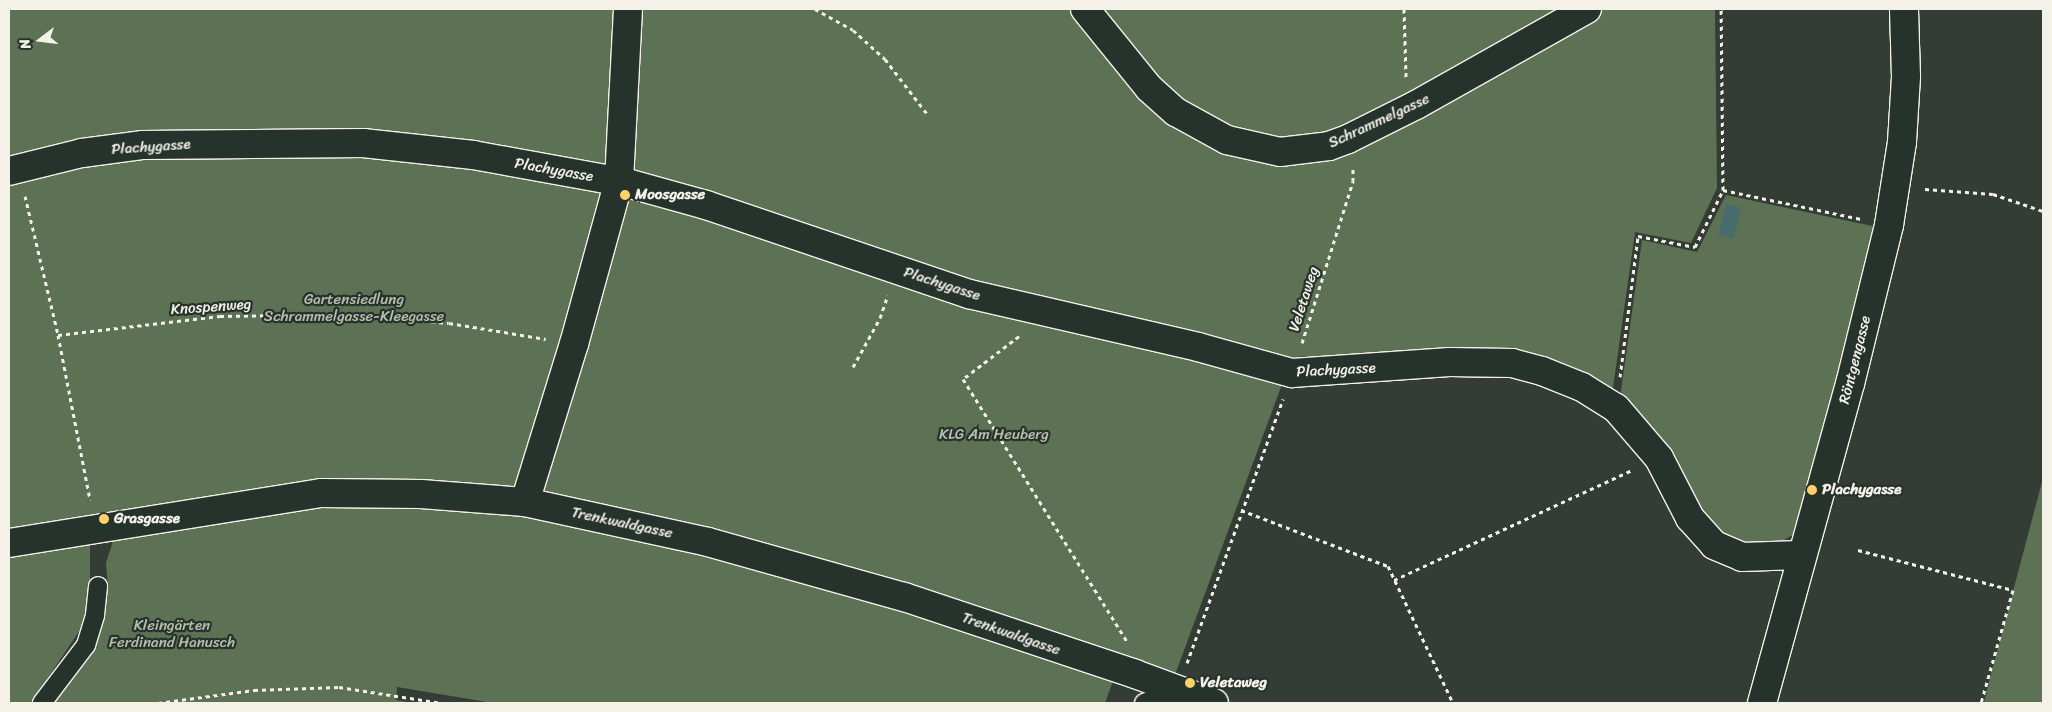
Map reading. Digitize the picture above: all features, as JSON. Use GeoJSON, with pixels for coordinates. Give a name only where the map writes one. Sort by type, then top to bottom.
{"type":"FeatureCollection","features":[{"type":"Feature","properties":{"kind":"street"},"geometry":{"type":"LineString","coordinates":[[525,502],[574,344],[618,181],[628,9]]}},
{"type":"Feature","properties":{"kind":"street","name":"Schrammelgasse"},"geometry":{"type":"LineString","coordinates":[[1085,9],[1159,98],[1210,133],[1246,145],[1280,152],[1329,146],[1348,139],[1416,105],[1586,9]]}},
{"type":"Feature","properties":{"kind":"street","name":"Röntgengasse"},"geometry":{"type":"LineString","coordinates":[[1762,703],[1800,555],[1847,393],[1889,225],[1896,187],[1906,77],[1904,9]]}},
{"type":"Feature","properties":{"kind":"street","name":"Plachygasse"},"geometry":{"type":"LineString","coordinates":[[14,170],[82,153],[143,145],[363,143],[473,155],[618,181],[706,205],[969,294],[1198,347],[1292,373],[1460,362],[1512,363],[1542,370],[1582,388],[1616,408],[1658,458],[1690,518],[1714,545],[1742,557],[1800,555]]}},
{"type":"Feature","properties":{"kind":"street","name":"Trenkwaldgasse"},"geometry":{"type":"LineString","coordinates":[[9,543],[321,493],[421,494],[525,502],[708,542],[904,597],[1214,703]]}},
{"type":"Feature","properties":{"kind":"lane"},"geometry":{"type":"LineString","coordinates":[[42,703],[86,645],[96,615],[98,586]]}},
{"type":"Feature","properties":{"kind":"lane"},"geometry":{"type":"LineString","coordinates":[[1144,703],[1177,690]]}},
{"type":"Feature","properties":{"kind":"path"},"geometry":{"type":"LineString","coordinates":[[815,9],[853,30],[885,59],[928,115]]}},
{"type":"Feature","properties":{"kind":"path"},"geometry":{"type":"LineString","coordinates":[[1404,9],[1404,74],[1416,105]]}},
{"type":"Feature","properties":{"kind":"path"},"geometry":{"type":"LineString","coordinates":[[1616,408],[1638,236],[1695,247],[1722,190],[1722,9]]}},
{"type":"Feature","properties":{"kind":"path","name":"Veletaweg"},"geometry":{"type":"LineString","coordinates":[[1177,690],[1292,373],[1353,182],[1353,152],[1348,139]]}},
{"type":"Feature","properties":{"kind":"path"},"geometry":{"type":"LineString","coordinates":[[14,170],[58,335],[89,494]]}},
{"type":"Feature","properties":{"kind":"path"},"geometry":{"type":"LineString","coordinates":[[1896,187],[1992,194],[2043,212]]}},
{"type":"Feature","properties":{"kind":"path"},"geometry":{"type":"LineString","coordinates":[[1722,190],[1889,225]]}},
{"type":"Feature","properties":{"kind":"path"},"geometry":{"type":"LineString","coordinates":[[853,367],[880,318],[897,269]]}},
{"type":"Feature","properties":{"kind":"path","name":"Knospenweg"},"geometry":{"type":"LineString","coordinates":[[58,335],[220,316],[343,314],[449,323],[574,344]]}},
{"type":"Feature","properties":{"kind":"path"},"geometry":{"type":"LineString","coordinates":[[1023,328],[1019,336],[964,379],[1129,645]]}},
{"type":"Feature","properties":{"kind":"path"},"geometry":{"type":"LineString","coordinates":[[1394,580],[1658,458]]}},
{"type":"Feature","properties":{"kind":"path"},"geometry":{"type":"LineString","coordinates":[[1242,510],[1388,566],[1453,703]]}},
{"type":"Feature","properties":{"kind":"path"},"geometry":{"type":"LineString","coordinates":[[1858,550],[2013,590],[1981,703]]}},
{"type":"Feature","properties":{"kind":"path"},"geometry":{"type":"LineString","coordinates":[[158,703],[254,690],[339,687],[442,703]]}},
{"type":"Feature","properties":{"kind":"green space"},"geometry":{"type":"Polygon","coordinates":[[[9,9],[1715,9],[1717,188],[1691,243],[1635,232],[1612,395],[1495,350],[1292,357],[1175,675],[1122,656],[1105,703],[493,703],[397,687],[396,700],[413,703],[54,703],[87,658],[100,632],[108,588],[106,563],[114,538],[9,532],[9,185],[19,182],[9,162],[9,9]]]}},
{"type":"Feature","properties":{"kind":"green space"},"geometry":{"type":"Polygon","coordinates":[[[1726,195],[1877,227],[1799,526],[1794,534],[1779,543],[1750,546],[1712,530],[1620,398],[1642,240],[1697,252],[1726,195]]]}},
{"type":"Feature","properties":{"kind":"green space"},"geometry":{"type":"Polygon","coordinates":[[[2043,478],[2043,703],[1984,703],[1989,682],[2043,478]]]}},
{"type":"Feature","properties":{"kind":"green space"},"geometry":{"type":"Polygon","coordinates":[[[90,539],[90,592],[82,627],[31,703],[9,703],[9,551],[90,539]]]}},
{"type":"Feature","properties":{"kind":"water"},"geometry":{"type":"Polygon","coordinates":[[[1726,204],[1742,208],[1734,239],[1718,235],[1726,204]]]}},
{"type":"Feature","properties":{"kind":"place","name":"Moosgasse"},"geometry":{"type":"Point","coordinates":[625,195]}},
{"type":"Feature","properties":{"kind":"place","name":"Plachygasse"},"geometry":{"type":"Point","coordinates":[1812,490]}},
{"type":"Feature","properties":{"kind":"place","name":"Grasgasse"},"geometry":{"type":"Point","coordinates":[104,519]}},
{"type":"Feature","properties":{"kind":"place","name":"Veletaweg"},"geometry":{"type":"Point","coordinates":[1190,683]}},
{"type":"Feature","properties":{"kind":"park label","name":"Gartensiedlung Schrammelgasse-Kleegasse"},"geometry":{"type":"Point","coordinates":[354,308]}},
{"type":"Feature","properties":{"kind":"park label","name":"KLG Am Heuberg"},"geometry":{"type":"Point","coordinates":[994,435]}},
{"type":"Feature","properties":{"kind":"park label","name":"Kleingärten Ferdinand Hanusch"},"geometry":{"type":"Point","coordinates":[172,634]}}]}
